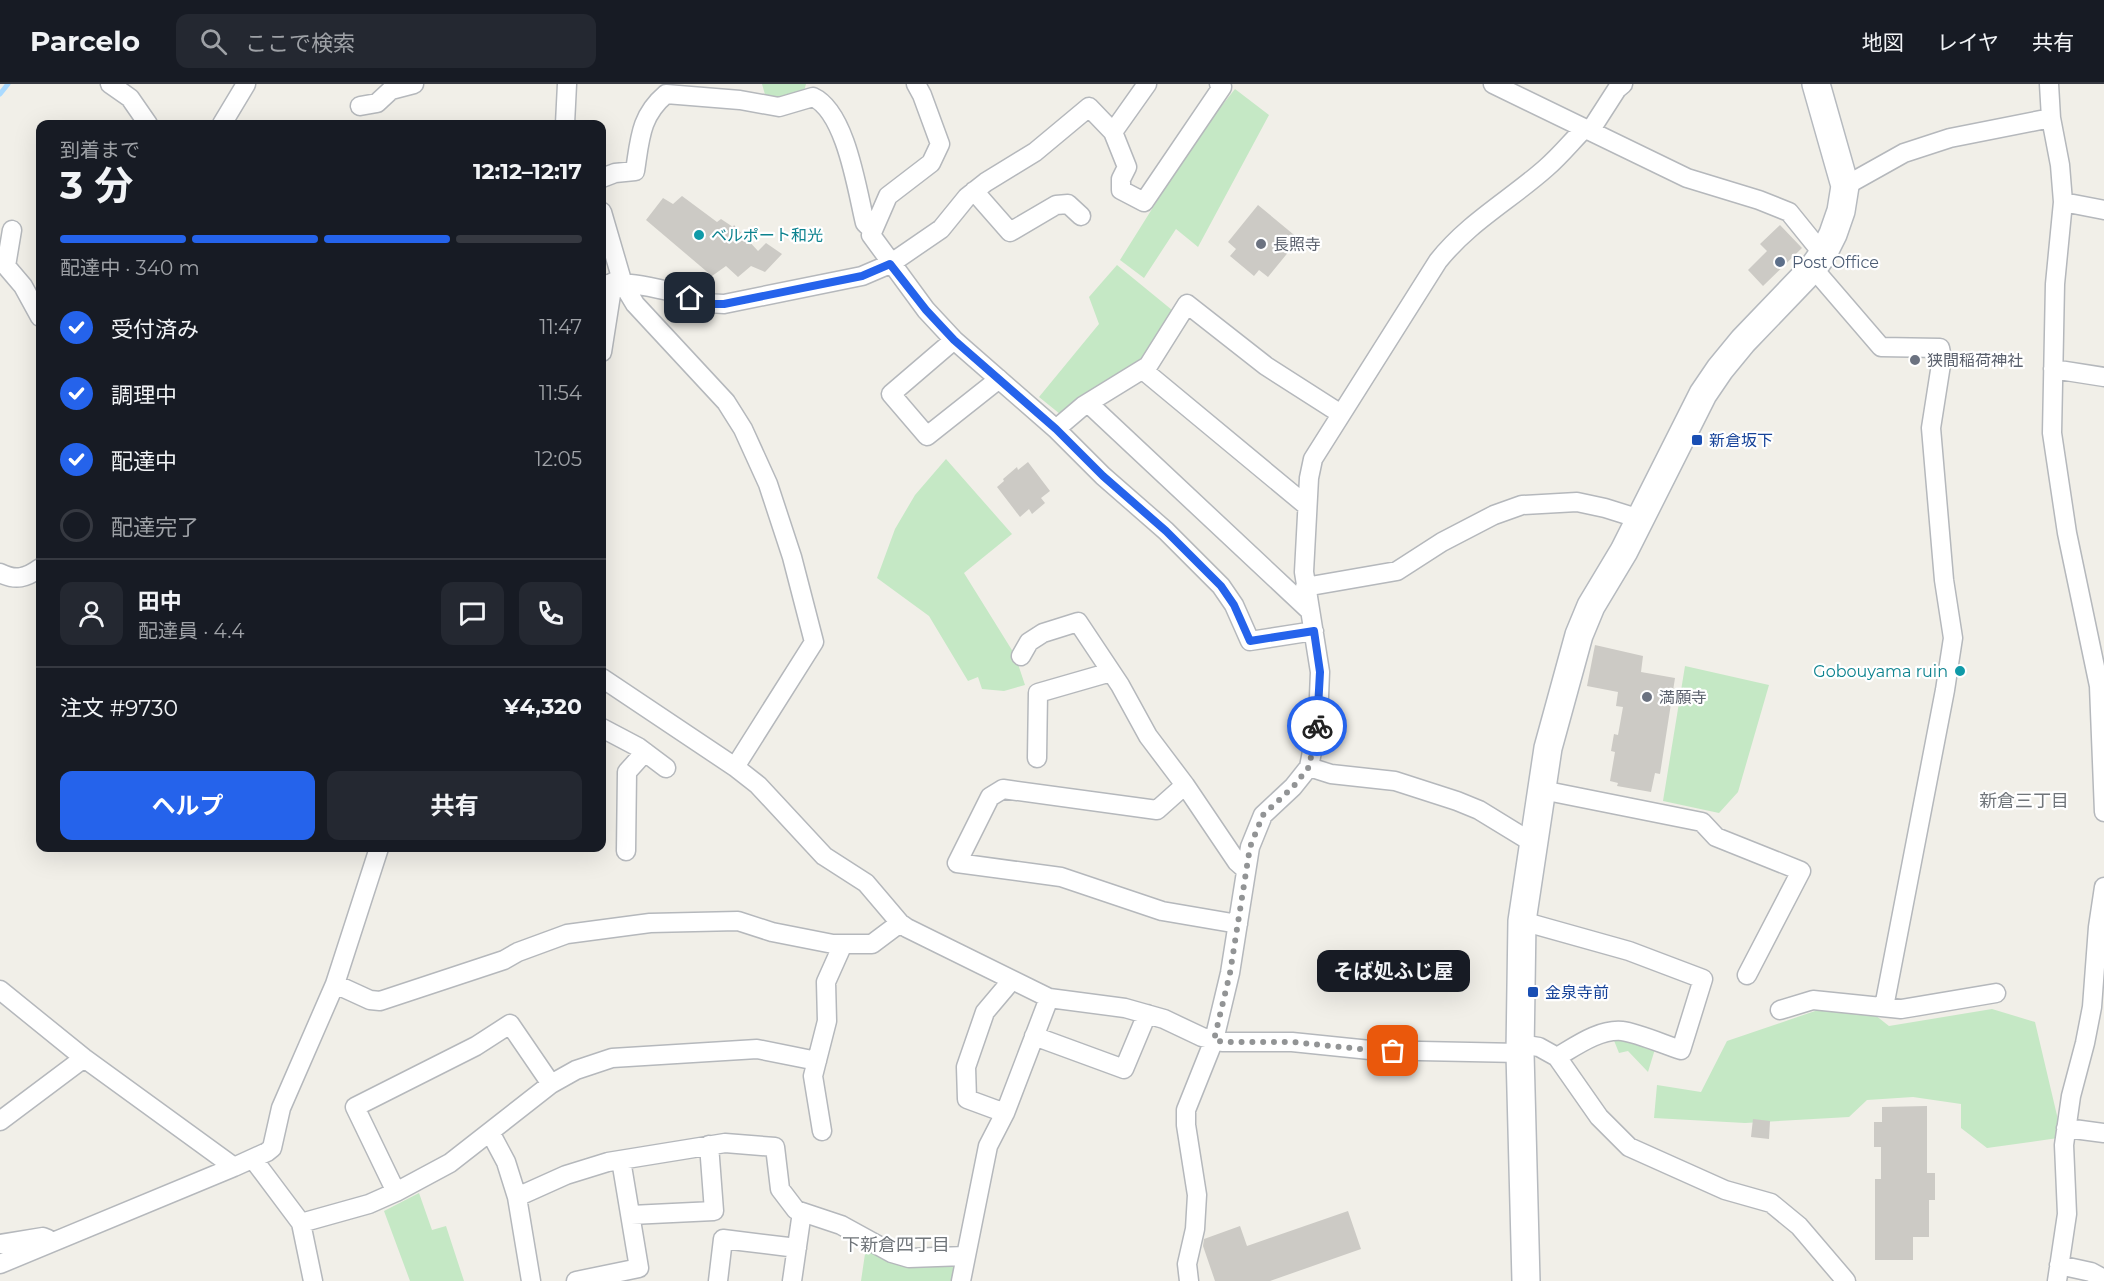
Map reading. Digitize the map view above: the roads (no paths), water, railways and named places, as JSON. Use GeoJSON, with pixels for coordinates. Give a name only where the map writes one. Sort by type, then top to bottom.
{"type":"FeatureCollection","features":[{"type":"Feature","properties":{"kind":"street"},"geometry":{"type":"LineString","coordinates":[[110,84],[130,98],[145,120]]}},
{"type":"Feature","properties":{"kind":"street"},"geometry":{"type":"LineString","coordinates":[[224,120],[246,84]]}},
{"type":"Feature","properties":{"kind":"street"},"geometry":{"type":"LineString","coordinates":[[360,106],[377,103],[392,90],[414,84]]}},
{"type":"Feature","properties":{"kind":"street"},"geometry":{"type":"LineString","coordinates":[[565,120],[567,84]]}},
{"type":"Feature","properties":{"kind":"street"},"geometry":{"type":"LineString","coordinates":[[916,84],[940,144],[931,163],[888,196],[872,230],[871,235],[890,264],[926,310],[954,340],[1056,429],[1103,476],[1166,531],[1221,586],[1234,605],[1250,641],[1314,631]]}},
{"type":"Feature","properties":{"kind":"street"},"geometry":{"type":"LineString","coordinates":[[1113,132],[1147,84]]}},
{"type":"Feature","properties":{"kind":"street"},"geometry":{"type":"LineString","coordinates":[[613,284],[674,292],[706,304],[724,304],[862,276],[890,264],[941,229],[974,191],[1035,152],[1089,107],[1113,132],[1127,167],[1122,179],[1121,190],[1144,202],[1222,87],[1219,84]]}},
{"type":"Feature","properties":{"kind":"street"},"geometry":{"type":"LineString","coordinates":[[1493,84],[1687,178],[1759,200],[1789,212],[1818,261],[1881,346],[1940,348],[1942,358],[1931,428],[1941,556],[1953,638],[1884,1007]]}},
{"type":"Feature","properties":{"kind":"street"},"geometry":{"type":"LineString","coordinates":[[1189,1281],[1187,1263],[1195,1229],[1197,1195],[1186,1125],[1186,1110],[1214,1040],[1230,973],[1250,847],[1263,815],[1293,787],[1309,767],[1318,721],[1320,672],[1304,572],[1309,478],[1313,459],[1450,245],[1494,207],[1546,168],[1587,130],[1623,84]]}},
{"type":"Feature","properties":{"kind":"street"},"geometry":{"type":"LineString","coordinates":[[1526,1281],[1520,1048],[1522,921],[1548,748],[1579,635],[1591,606],[1624,551],[1703,394],[1743,341],[1818,261],[1833,234],[1841,211],[1845,186],[1816,84]]}},
{"type":"Feature","properties":{"kind":"street"},"geometry":{"type":"LineString","coordinates":[[2049,84],[2051,118],[2060,165],[2062,202],[2055,284],[2052,433],[2067,533],[2099,686],[2104,813]]}},
{"type":"Feature","properties":{"kind":"street"},"geometry":{"type":"LineString","coordinates":[[606,176],[635,171],[641,130],[652,105],[666,94],[740,100],[779,107],[813,97],[823,101],[843,136],[865,223],[872,230]]}},
{"type":"Feature","properties":{"kind":"street"},"geometry":{"type":"LineString","coordinates":[[1845,186],[1904,153],[1950,138],[2051,118]]}},
{"type":"Feature","properties":{"kind":"street"},"geometry":{"type":"LineString","coordinates":[[974,191],[1010,232],[1056,205],[1068,204],[1081,216]]}},
{"type":"Feature","properties":{"kind":"street"},"geometry":{"type":"LineString","coordinates":[[2062,202],[2104,210]]}},
{"type":"Feature","properties":{"kind":"street"},"geometry":{"type":"LineString","coordinates":[[12,230],[6,266],[23,286],[36,309]]}},
{"type":"Feature","properties":{"kind":"street"},"geometry":{"type":"LineString","coordinates":[[606,238],[613,284],[606,327]]}},
{"type":"Feature","properties":{"kind":"street"},"geometry":{"type":"LineString","coordinates":[[613,284],[635,304],[726,402],[743,429],[768,484],[789,546],[814,642],[735,767]]}},
{"type":"Feature","properties":{"kind":"street"},"geometry":{"type":"LineString","coordinates":[[1056,429],[1088,403],[1148,366],[1187,304],[1266,366],[1341,414]]}},
{"type":"Feature","properties":{"kind":"street"},"geometry":{"type":"LineString","coordinates":[[954,340],[891,394],[927,436],[999,379]]}},
{"type":"Feature","properties":{"kind":"street"},"geometry":{"type":"LineString","coordinates":[[2053,369],[2104,377]]}},
{"type":"Feature","properties":{"kind":"street"},"geometry":{"type":"LineString","coordinates":[[1143,370],[1307,507]]}},
{"type":"Feature","properties":{"kind":"street"},"geometry":{"type":"LineString","coordinates":[[1088,403],[1310,611]]}},
{"type":"Feature","properties":{"kind":"street"},"geometry":{"type":"LineString","coordinates":[[1305,587],[1397,571],[1442,542],[1494,515],[1522,505],[1576,502],[1640,519]]}},
{"type":"Feature","properties":{"kind":"street"},"geometry":{"type":"LineString","coordinates":[[3,577],[14,579],[28,577],[36,571]]}},
{"type":"Feature","properties":{"kind":"street"},"geometry":{"type":"LineString","coordinates":[[1021,656],[1029,642],[1043,633],[1078,622],[1111,672],[1148,736],[1185,785],[1237,862],[1246,870]]}},
{"type":"Feature","properties":{"kind":"street"},"geometry":{"type":"LineString","coordinates":[[1037,758],[1038,693],[1111,672]]}},
{"type":"Feature","properties":{"kind":"street"},"geometry":{"type":"LineString","coordinates":[[606,681],[735,767],[758,785],[824,856],[866,883],[907,928],[1011,980],[1049,998],[1125,1008],[1223,1042],[1292,1042],[1370,1050],[1539,1047],[1557,1057],[1599,1117],[1629,1147],[1725,1190],[1771,1203],[1799,1226],[1846,1281]]}},
{"type":"Feature","properties":{"kind":"street"},"geometry":{"type":"LineString","coordinates":[[606,730],[645,752],[666,768]]}},
{"type":"Feature","properties":{"kind":"street"},"geometry":{"type":"LineString","coordinates":[[626,851],[627,772],[645,752]]}},
{"type":"Feature","properties":{"kind":"street"},"geometry":{"type":"LineString","coordinates":[[1309,767],[1331,774],[1395,781],[1457,801],[1479,810],[1533,843]]}},
{"type":"Feature","properties":{"kind":"street"},"geometry":{"type":"LineString","coordinates":[[1185,785],[1157,810],[1003,789],[990,797],[957,864],[1060,877],[1162,911],[1238,924]]}},
{"type":"Feature","properties":{"kind":"street"},"geometry":{"type":"LineString","coordinates":[[1542,790],[1702,822],[1716,837],[1801,871],[1748,975]]}},
{"type":"Feature","properties":{"kind":"street"},"geometry":{"type":"LineString","coordinates":[[0,1264],[253,1159],[272,1148],[281,1108],[334,984],[378,852]]}},
{"type":"Feature","properties":{"kind":"street"},"geometry":{"type":"LineString","coordinates":[[2104,887],[2098,927],[2092,1007],[2071,1096],[2066,1128],[2064,1145],[2067,1214],[2058,1273],[2091,1272],[2104,1279]]}},
{"type":"Feature","properties":{"kind":"street"},"geometry":{"type":"LineString","coordinates":[[334,984],[369,1000],[380,1001],[504,960],[518,952],[567,934],[650,923],[738,921],[772,932],[843,944],[872,944],[900,922]]}},
{"type":"Feature","properties":{"kind":"street"},"geometry":{"type":"LineString","coordinates":[[1522,921],[1629,951],[1703,979],[1681,1050],[1623,1031],[1610,1032],[1588,1040],[1557,1057]]}},
{"type":"Feature","properties":{"kind":"street"},"geometry":{"type":"LineString","coordinates":[[822,1131],[813,1076],[827,1021],[826,981],[843,944]]}},
{"type":"Feature","properties":{"kind":"street"},"geometry":{"type":"LineString","coordinates":[[1005,1113],[967,1099],[966,1067],[985,1012],[1011,980]]}},
{"type":"Feature","properties":{"kind":"street"},"geometry":{"type":"LineString","coordinates":[[0,990],[84,1058],[234,1167]]}},
{"type":"Feature","properties":{"kind":"street"},"geometry":{"type":"LineString","coordinates":[[1780,1010],[1813,1000],[1901,1009],[1996,993]]}},
{"type":"Feature","properties":{"kind":"street"},"geometry":{"type":"LineString","coordinates":[[961,1281],[988,1146],[1005,1113],[1049,998]]}},
{"type":"Feature","properties":{"kind":"street"},"geometry":{"type":"LineString","coordinates":[[1035,1036],[1124,1069],[1147,1014]]}},
{"type":"Feature","properties":{"kind":"street"},"geometry":{"type":"LineString","coordinates":[[396,1192],[355,1107],[476,1046],[510,1024],[551,1084]]}},
{"type":"Feature","properties":{"kind":"street"},"geometry":{"type":"LineString","coordinates":[[301,1223],[358,1207],[396,1192],[450,1163],[551,1084],[576,1070],[612,1058],[757,1049],[817,1061]]}},
{"type":"Feature","properties":{"kind":"street"},"geometry":{"type":"LineString","coordinates":[[0,1121],[84,1058]]}},
{"type":"Feature","properties":{"kind":"street"},"geometry":{"type":"LineString","coordinates":[[2066,1128],[2104,1133]]}},
{"type":"Feature","properties":{"kind":"street"},"geometry":{"type":"LineString","coordinates":[[489,1132],[506,1162],[517,1197],[531,1281]]}},
{"type":"Feature","properties":{"kind":"street"},"geometry":{"type":"LineString","coordinates":[[517,1197],[566,1175],[608,1162],[725,1143],[775,1147],[780,1189],[796,1210],[841,1225],[892,1253],[909,1258],[965,1256]]}},
{"type":"Feature","properties":{"kind":"street"},"geometry":{"type":"LineString","coordinates":[[630,1215],[714,1211],[709,1145]]}},
{"type":"Feature","properties":{"kind":"street"},"geometry":{"type":"LineString","coordinates":[[253,1159],[301,1223],[313,1281]]}},
{"type":"Feature","properties":{"kind":"street"},"geometry":{"type":"LineString","coordinates":[[576,1281],[639,1269],[621,1160]]}},
{"type":"Feature","properties":{"kind":"street"},"geometry":{"type":"LineString","coordinates":[[792,1281],[802,1212]]}},
{"type":"Feature","properties":{"kind":"street"},"geometry":{"type":"LineString","coordinates":[[0,1244],[43,1237],[55,1242]]}},
{"type":"Feature","properties":{"kind":"street"},"geometry":{"type":"LineString","coordinates":[[718,1281],[723,1239],[797,1248]]}},
{"type":"Feature","properties":{"kind":"waterway"},"geometry":{"type":"LineString","coordinates":[[0,94],[8,84]]}},
{"type":"Feature","properties":{"kind":"place","name":"ベルポート和光"},"geometry":{"type":"Point","coordinates":[699,235]}},
{"type":"Feature","properties":{"kind":"place","name":"長照寺"},"geometry":{"type":"Point","coordinates":[1261,244]}},
{"type":"Feature","properties":{"kind":"place","name":"Post Office"},"geometry":{"type":"Point","coordinates":[1780,262]}},
{"type":"Feature","properties":{"kind":"place","name":"狭間稲荷神社"},"geometry":{"type":"Point","coordinates":[1915,360]}},
{"type":"Feature","properties":{"kind":"place","name":"新倉坂下"},"geometry":{"type":"Point","coordinates":[1697,440]}},
{"type":"Feature","properties":{"kind":"place","name":"Gobouyama ruin"},"geometry":{"type":"Point","coordinates":[1960,671]}},
{"type":"Feature","properties":{"kind":"place","name":"満願寺"},"geometry":{"type":"Point","coordinates":[1647,697]}},
{"type":"Feature","properties":{"kind":"place","name":"金泉寺前"},"geometry":{"type":"Point","coordinates":[1533,992]}},
{"type":"Feature","properties":{"kind":"place","name":"そば処ふじ屋"},"geometry":{"type":"Point","coordinates":[1393,1051]}},
{"type":"Feature","properties":{"kind":"district","name":"新倉三丁目"},"geometry":{"type":"Point","coordinates":[2024,801]}},
{"type":"Feature","properties":{"kind":"district","name":"下新倉四丁目"},"geometry":{"type":"Point","coordinates":[896,1245]}}]}
